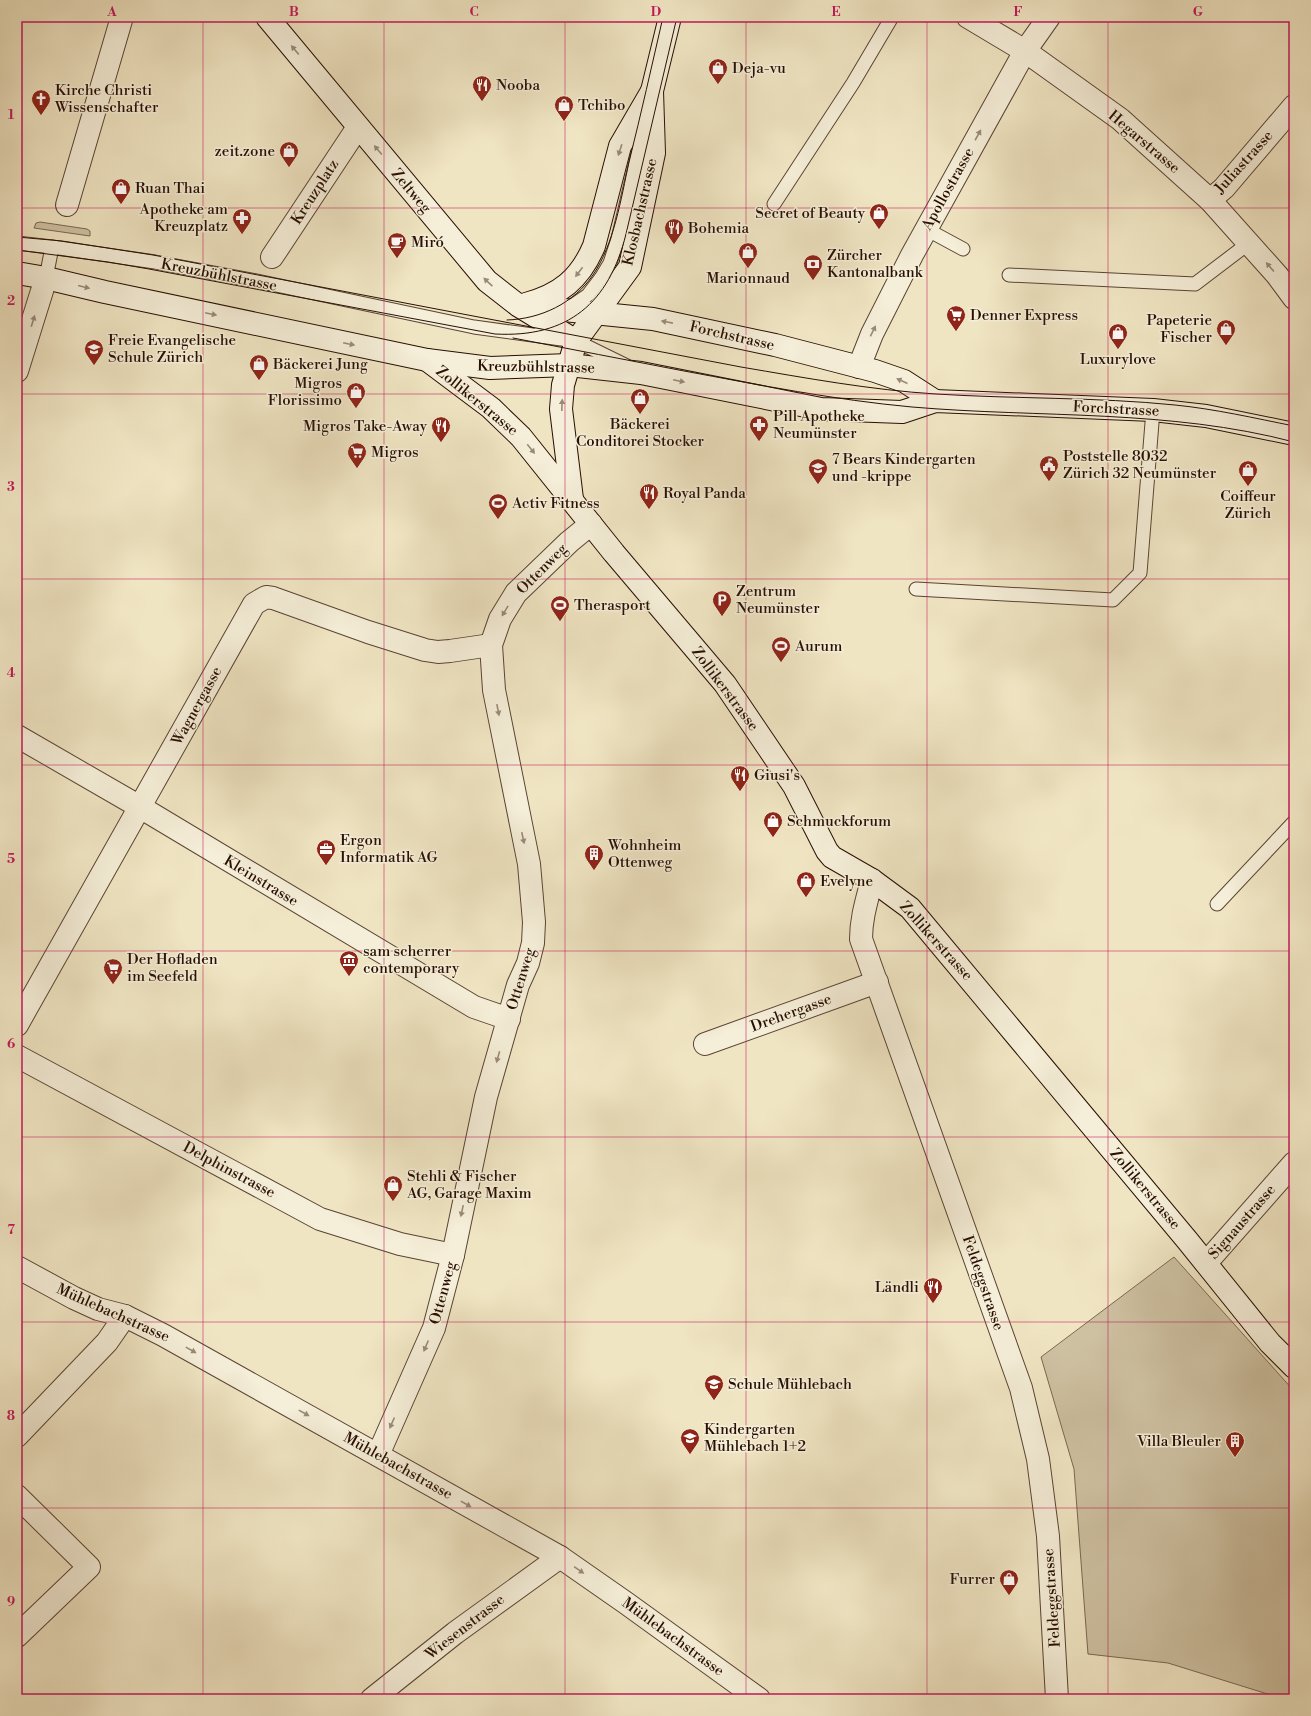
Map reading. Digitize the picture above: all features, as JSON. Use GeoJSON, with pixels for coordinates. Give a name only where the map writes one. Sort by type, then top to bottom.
{"type":"FeatureCollection","features":[{"type":"Feature","properties":{"kind":"street"},"geometry":{"type":"LineString","coordinates":[[67,205],[122,17]]}},
{"type":"Feature","properties":{"kind":"street","name":"Zeltweg"},"geometry":{"type":"LineString","coordinates":[[267,17],[487,281],[519,306],[576,341]]}},
{"type":"Feature","properties":{"kind":"street","name":"Klosbachstrasse"},"geometry":{"type":"LineString","coordinates":[[576,341],[630,266],[654,152],[652,91],[670,17]]}},
{"type":"Feature","properties":{"kind":"street","name":"Hegarstrasse"},"geometry":{"type":"LineString","coordinates":[[968,17],[1025,51],[1120,120],[1210,200],[1249,243],[1294,298]]}},
{"type":"Feature","properties":{"kind":"street","name":"Apollostrasse"},"geometry":{"type":"LineString","coordinates":[[858,367],[872,334],[926,229],[1025,51],[1049,17]]}},
{"type":"Feature","properties":{"kind":"street","name":"Klosbachstrasse"},"geometry":{"type":"LineString","coordinates":[[519,306],[535,302],[556,293],[576,277],[588,260],[594,246],[620,146],[652,91]]}},
{"type":"Feature","properties":{"kind":"street","name":"Juliastrasse"},"geometry":{"type":"LineString","coordinates":[[1210,200],[1224,188],[1294,106]]}},
{"type":"Feature","properties":{"kind":"street","name":"Kreuzplatz"},"geometry":{"type":"LineString","coordinates":[[272,257],[358,127]]}},
{"type":"Feature","properties":{"kind":"street","name":"Kreuzbühlstrasse"},"geometry":{"type":"LineString","coordinates":[[17,273],[427,360],[490,368],[569,365],[641,373]]}},
{"type":"Feature","properties":{"kind":"street"},"geometry":{"type":"LineString","coordinates":[[17,371],[46,278]]}},
{"type":"Feature","properties":{"kind":"street","name":"Forchstrasse"},"geometry":{"type":"LineString","coordinates":[[519,306],[634,316],[676,323],[775,345],[904,381],[935,401]]}},
{"type":"Feature","properties":{"kind":"street"},"geometry":{"type":"LineString","coordinates":[[572,499],[561,409],[563,385],[576,341]]}},
{"type":"Feature","properties":{"kind":"street","name":"Zollikerstrasse"},"geometry":{"type":"LineString","coordinates":[[427,360],[491,408],[522,437],[591,524],[725,684],[794,786],[827,851],[832,857],[872,880],[910,908],[1206,1263],[1270,1343],[1294,1366]]}},
{"type":"Feature","properties":{"kind":"street","name":"Forchstrasse"},"geometry":{"type":"LineString","coordinates":[[641,373],[821,409],[902,412],[935,401],[1153,410],[1213,418],[1294,434]]}},
{"type":"Feature","properties":{"kind":"street","name":"Ottenweg"},"geometry":{"type":"LineString","coordinates":[[378,1455],[434,1328],[453,1255],[486,1097],[518,985],[528,963],[533,944],[534,922],[529,864],[494,690],[491,645],[500,619],[516,593],[569,542],[591,524]]}},
{"type":"Feature","properties":{"kind":"street","name":"Wagnergasse"},"geometry":{"type":"LineString","coordinates":[[17,1025],[249,611],[260,599],[266,597],[272,598],[380,636],[425,650],[444,652],[491,645]]}},
{"type":"Feature","properties":{"kind":"street","name":"Kleinstrasse"},"geometry":{"type":"LineString","coordinates":[[17,736],[140,807],[474,1007],[509,1020]]}},
{"type":"Feature","properties":{"kind":"street","name":"Feldeggstrasse"},"geometry":{"type":"LineString","coordinates":[[872,880],[862,918],[861,939],[1021,1388],[1038,1459],[1048,1536],[1057,1699]]}},
{"type":"Feature","properties":{"kind":"street","name":"Drehergasse"},"geometry":{"type":"LineString","coordinates":[[705,1044],[877,982]]}},
{"type":"Feature","properties":{"kind":"street","name":"Delphinstrasse"},"geometry":{"type":"LineString","coordinates":[[17,1056],[320,1219],[400,1244],[453,1255]]}},
{"type":"Feature","properties":{"kind":"street","name":"Signaustrasse"},"geometry":{"type":"LineString","coordinates":[[1206,1263],[1294,1163]]}},
{"type":"Feature","properties":{"kind":"street","name":"Mühlebachstrasse"},"geometry":{"type":"LineString","coordinates":[[17,1267],[74,1298],[98,1309],[125,1316],[163,1334],[560,1557],[759,1699]]}},
{"type":"Feature","properties":{"kind":"street"},"geometry":{"type":"LineString","coordinates":[[17,1436],[108,1342],[125,1316]]}},
{"type":"Feature","properties":{"kind":"street"},"geometry":{"type":"LineString","coordinates":[[17,1496],[89,1567],[17,1636]]}},
{"type":"Feature","properties":{"kind":"street","name":"Wiesenstrasse"},"geometry":{"type":"LineString","coordinates":[[372,1699],[455,1633],[560,1557]]}},
{"type":"Feature","properties":{"kind":"lane"},"geometry":{"type":"LineString","coordinates":[[774,204],[853,83],[892,17]]}},
{"type":"Feature","properties":{"kind":"lane"},"geometry":{"type":"LineString","coordinates":[[517,333],[545,322],[588,295],[610,263],[618,239],[652,91]]}},
{"type":"Feature","properties":{"kind":"lane"},"geometry":{"type":"LineString","coordinates":[[926,229],[963,249]]}},
{"type":"Feature","properties":{"kind":"lane","name":"Kreuzbühlstrasse"},"geometry":{"type":"LineString","coordinates":[[17,243],[155,262],[257,281],[474,327],[576,341],[641,373]]}},
{"type":"Feature","properties":{"kind":"lane"},"geometry":{"type":"LineString","coordinates":[[1009,275],[1195,284],[1249,243]]}},
{"type":"Feature","properties":{"kind":"lane"},"geometry":{"type":"LineString","coordinates":[[46,278],[52,247]]}},
{"type":"Feature","properties":{"kind":"lane"},"geometry":{"type":"LineString","coordinates":[[916,589],[1113,600],[1140,573],[1153,410]]}},
{"type":"Feature","properties":{"kind":"lane"},"geometry":{"type":"LineString","coordinates":[[1218,904],[1294,823]]}},
{"type":"Feature","properties":{"kind":"shaded area"},"geometry":{"type":"Polygon","coordinates":[[[40,222],[87,229],[90,231],[90,236],[34,228],[36,223],[40,222]]]}},
{"type":"Feature","properties":{"kind":"shaded area","name":"Villa Bleuler"},"geometry":{"type":"Polygon","coordinates":[[[1174,1257],[1294,1391],[1294,1699],[1279,1699],[1274,1696],[1168,1663],[1088,1654],[1074,1469],[1041,1357],[1174,1257]]]}},
{"type":"Feature","properties":{"kind":"tram line"},"geometry":{"type":"LineString","coordinates":[[507,320],[520,319],[544,313],[556,308],[576,294],[585,285],[600,263],[612,235],[620,206],[663,17]]}},
{"type":"Feature","properties":{"kind":"tram line"},"geometry":{"type":"LineString","coordinates":[[17,250],[149,269],[495,334],[521,334],[544,330],[564,322],[582,311],[596,297],[609,279],[618,258],[626,234],[677,17]]}},
{"type":"Feature","properties":{"kind":"tram line"},"geometry":{"type":"LineString","coordinates":[[17,237],[62,241],[153,255],[741,367],[838,383],[887,390],[936,394],[1145,402],[1220,411],[1294,426]]}},
{"type":"Feature","properties":{"kind":"tram line"},"geometry":{"type":"LineString","coordinates":[[513,338],[741,382],[883,404],[960,410],[1152,419],[1247,431],[1294,442]]}},
{"type":"Feature","properties":{"kind":"place","name":"Deja-vu"},"geometry":{"type":"Point","coordinates":[718,85]}},
{"type":"Feature","properties":{"kind":"place","name":"Nooba"},"geometry":{"type":"Point","coordinates":[482,102]}},
{"type":"Feature","properties":{"kind":"place","name":"Kirche Christi Wissenschafter"},"geometry":{"type":"Point","coordinates":[41,116]}},
{"type":"Feature","properties":{"kind":"place","name":"Tchibo"},"geometry":{"type":"Point","coordinates":[564,122]}},
{"type":"Feature","properties":{"kind":"place","name":"zeit.zone"},"geometry":{"type":"Point","coordinates":[289,168]}},
{"type":"Feature","properties":{"kind":"place","name":"Ruan Thai"},"geometry":{"type":"Point","coordinates":[121,205]}},
{"type":"Feature","properties":{"kind":"place","name":"Secret of Beauty"},"geometry":{"type":"Point","coordinates":[879,230]}},
{"type":"Feature","properties":{"kind":"place","name":"Apotheke am Kreuzplatz"},"geometry":{"type":"Point","coordinates":[242,235]}},
{"type":"Feature","properties":{"kind":"place","name":"Bohemia"},"geometry":{"type":"Point","coordinates":[674,245]}},
{"type":"Feature","properties":{"kind":"place","name":"Miró"},"geometry":{"type":"Point","coordinates":[397,259]}},
{"type":"Feature","properties":{"kind":"place","name":"Marionnaud"},"geometry":{"type":"Point","coordinates":[748,269]}},
{"type":"Feature","properties":{"kind":"place","name":"Zürcher Kantonalbank"},"geometry":{"type":"Point","coordinates":[813,281]}},
{"type":"Feature","properties":{"kind":"place","name":"Denner Express"},"geometry":{"type":"Point","coordinates":[956,332]}},
{"type":"Feature","properties":{"kind":"place","name":"Papeterie Fischer"},"geometry":{"type":"Point","coordinates":[1226,346]}},
{"type":"Feature","properties":{"kind":"place","name":"Luxurylove"},"geometry":{"type":"Point","coordinates":[1118,350]}},
{"type":"Feature","properties":{"kind":"place","name":"Freie Evangelische Schule Zürich"},"geometry":{"type":"Point","coordinates":[94,366]}},
{"type":"Feature","properties":{"kind":"place","name":"Bäckerei Jung"},"geometry":{"type":"Point","coordinates":[259,381]}},
{"type":"Feature","properties":{"kind":"place","name":"Migros Florissimo"},"geometry":{"type":"Point","coordinates":[356,409]}},
{"type":"Feature","properties":{"kind":"place","name":"Bäckerei Conditorei Stocker"},"geometry":{"type":"Point","coordinates":[640,415]}},
{"type":"Feature","properties":{"kind":"place","name":"Pill Apotheke Neumünster"},"geometry":{"type":"Point","coordinates":[759,442]}},
{"type":"Feature","properties":{"kind":"place","name":"Migros Take-Away"},"geometry":{"type":"Point","coordinates":[441,443]}},
{"type":"Feature","properties":{"kind":"place","name":"Migros"},"geometry":{"type":"Point","coordinates":[357,469]}},
{"type":"Feature","properties":{"kind":"place","name":"Poststelle 8032 Zürich 32 Neumünster"},"geometry":{"type":"Point","coordinates":[1049,482]}},
{"type":"Feature","properties":{"kind":"place","name":"7 Bears Kindergarten und -krippe"},"geometry":{"type":"Point","coordinates":[818,485]}},
{"type":"Feature","properties":{"kind":"place","name":"Coiffeur Zürich"},"geometry":{"type":"Point","coordinates":[1248,487]}},
{"type":"Feature","properties":{"kind":"place","name":"Royal Panda"},"geometry":{"type":"Point","coordinates":[649,510]}},
{"type":"Feature","properties":{"kind":"place","name":"Activ Fitness"},"geometry":{"type":"Point","coordinates":[498,520]}},
{"type":"Feature","properties":{"kind":"place","name":"Zentrum Neumünster"},"geometry":{"type":"Point","coordinates":[722,617]}},
{"type":"Feature","properties":{"kind":"place","name":"Therasport"},"geometry":{"type":"Point","coordinates":[560,622]}},
{"type":"Feature","properties":{"kind":"place","name":"Aurum"},"geometry":{"type":"Point","coordinates":[781,663]}},
{"type":"Feature","properties":{"kind":"place","name":"Giusi's"},"geometry":{"type":"Point","coordinates":[740,792]}},
{"type":"Feature","properties":{"kind":"place","name":"Schmuckforum"},"geometry":{"type":"Point","coordinates":[773,838]}},
{"type":"Feature","properties":{"kind":"place","name":"Ergon Informatik AG"},"geometry":{"type":"Point","coordinates":[326,866]}},
{"type":"Feature","properties":{"kind":"place","name":"Wohnheim Ottenweg"},"geometry":{"type":"Point","coordinates":[594,871]}},
{"type":"Feature","properties":{"kind":"place","name":"Evelyne"},"geometry":{"type":"Point","coordinates":[806,898]}},
{"type":"Feature","properties":{"kind":"place","name":"sam scherrer contemporary"},"geometry":{"type":"Point","coordinates":[349,977]}},
{"type":"Feature","properties":{"kind":"place","name":"Der Hofladen im Seefeld"},"geometry":{"type":"Point","coordinates":[113,985]}},
{"type":"Feature","properties":{"kind":"place","name":"Stehli & Fischer AG, Garage Maxim"},"geometry":{"type":"Point","coordinates":[393,1202]}},
{"type":"Feature","properties":{"kind":"place","name":"Ländli"},"geometry":{"type":"Point","coordinates":[933,1304]}},
{"type":"Feature","properties":{"kind":"place","name":"Schule Mühlebach"},"geometry":{"type":"Point","coordinates":[714,1401]}},
{"type":"Feature","properties":{"kind":"place","name":"Kindergarten Mühlebach 1+2"},"geometry":{"type":"Point","coordinates":[690,1455]}},
{"type":"Feature","properties":{"kind":"place","name":"Villa Bleuler"},"geometry":{"type":"Point","coordinates":[1235,1458]}},
{"type":"Feature","properties":{"kind":"place","name":"Furrer"},"geometry":{"type":"Point","coordinates":[1009,1596]}}]}
